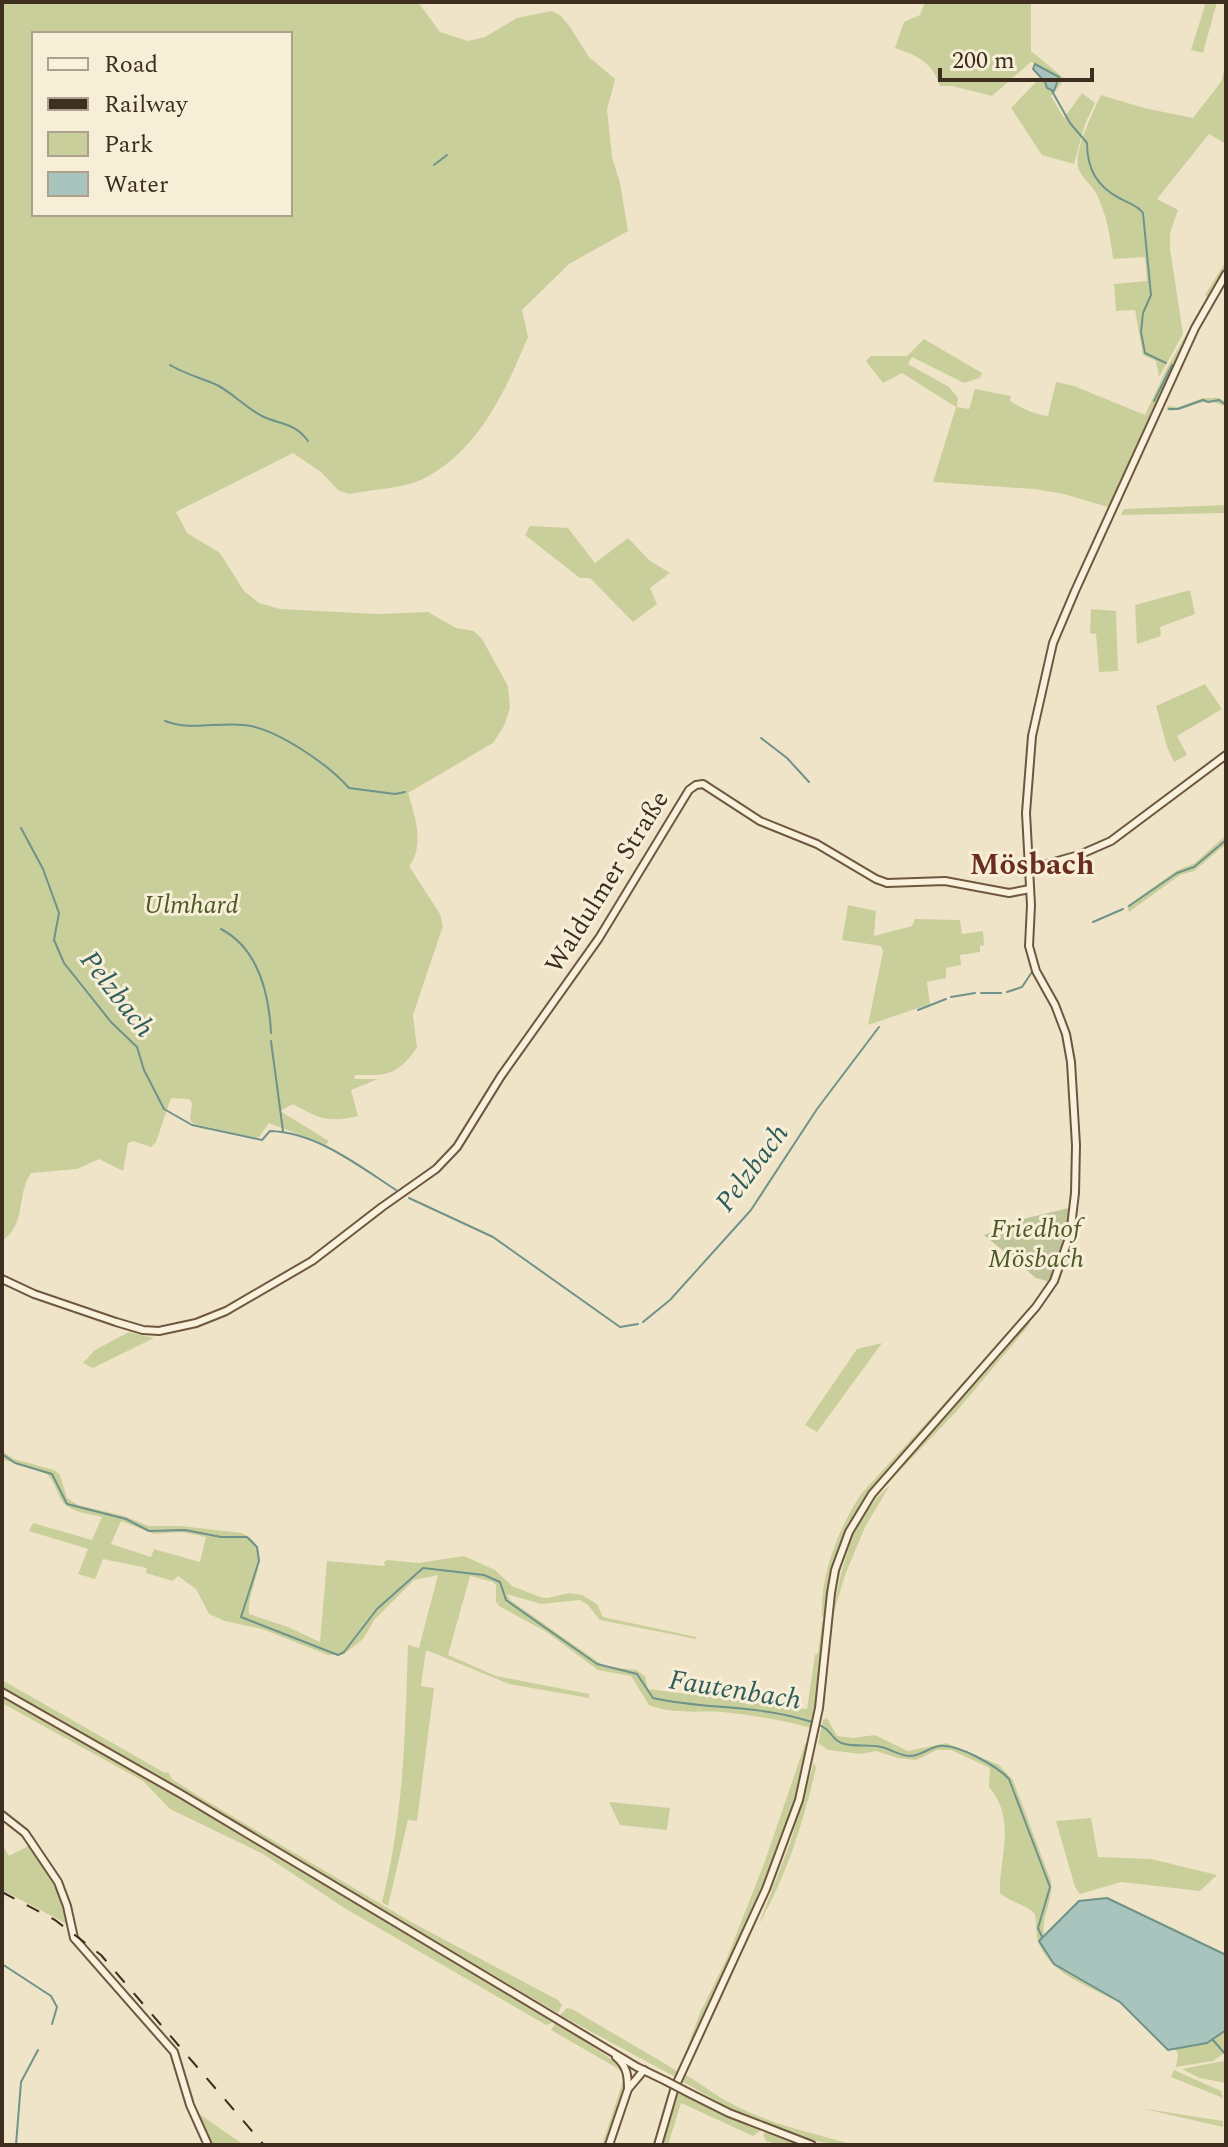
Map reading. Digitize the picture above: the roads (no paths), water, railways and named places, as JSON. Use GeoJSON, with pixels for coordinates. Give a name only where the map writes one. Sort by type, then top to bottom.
{"type":"FeatureCollection","features":[{"type":"Feature","properties":{"kind":"main road"},"geometry":{"type":"LineString","coordinates":[[658,2145],[675,2087],[766,1889],[799,1800],[817,1719],[835,1570],[849,1532],[872,1494],[973,1381],[1050,1288],[1066,1252],[1075,1193],[1071,1062],[1063,1023],[1031,955],[1028,936],[1028,772],[1041,692],[1053,643],[1075,591],[1189,342],[1226,274]]}},
{"type":"Feature","properties":{"kind":"main road"},"geometry":{"type":"LineString","coordinates":[[1029,869],[1079,855],[1111,841],[1226,755]]}},
{"type":"Feature","properties":{"kind":"main road","name":"Waldulmer Straße"},"geometry":{"type":"LineString","coordinates":[[2,1279],[34,1294],[143,1330],[174,1329],[209,1318],[312,1261],[436,1169],[457,1147],[510,1062],[599,938],[689,790],[696,785],[703,784],[760,821],[825,848],[887,883],[945,881],[1009,893],[1030,889]]}},
{"type":"Feature","properties":{"kind":"main road"},"geometry":{"type":"LineString","coordinates":[[2,1692],[181,1794],[641,2068],[764,2128],[812,2145]]}},
{"type":"Feature","properties":{"kind":"main road"},"geometry":{"type":"LineString","coordinates":[[2,1815],[25,1833],[58,1882],[74,1938],[174,2052],[190,2105],[208,2145]]}},
{"type":"Feature","properties":{"kind":"main road"},"geometry":{"type":"LineString","coordinates":[[606,2048],[620,2060],[628,2076],[628,2089]]}},
{"type":"Feature","properties":{"kind":"main road"},"geometry":{"type":"LineString","coordinates":[[628,2076],[641,2068]]}},
{"type":"Feature","properties":{"kind":"main road"},"geometry":{"type":"LineString","coordinates":[[609,2145],[628,2089],[641,2068]]}},
{"type":"Feature","properties":{"kind":"water"},"geometry":{"type":"Polygon","coordinates":[[[1035,64],[1059,77],[1054,91],[1047,88],[1033,69],[1035,64]]]}},
{"type":"Feature","properties":{"kind":"water"},"geometry":{"type":"Polygon","coordinates":[[[1107,1898],[1226,1955],[1226,2030],[1207,2043],[1168,2050],[1120,2002],[1054,1964],[1039,1941],[1079,1901],[1107,1898]]]}},
{"type":"Feature","properties":{"kind":"waterway"},"geometry":{"type":"LineString","coordinates":[[1052,91],[1070,123],[1087,143],[1091,169],[1100,183],[1143,213],[1151,295],[1143,313],[1141,332],[1145,353],[1166,363]]}},
{"type":"Feature","properties":{"kind":"waterway"},"geometry":{"type":"LineString","coordinates":[[434,165],[447,155]]}},
{"type":"Feature","properties":{"kind":"waterway"},"geometry":{"type":"LineString","coordinates":[[170,365],[217,385],[258,414],[293,428],[308,441]]}},
{"type":"Feature","properties":{"kind":"waterway"},"geometry":{"type":"LineString","coordinates":[[1154,401],[1172,365]]}},
{"type":"Feature","properties":{"kind":"waterway"},"geometry":{"type":"LineString","coordinates":[[1169,409],[1203,400],[1219,400],[1226,405]]}},
{"type":"Feature","properties":{"kind":"waterway"},"geometry":{"type":"LineString","coordinates":[[165,721],[194,726],[234,724],[257,728],[301,749],[349,788],[395,794],[405,792]]}},
{"type":"Feature","properties":{"kind":"waterway"},"geometry":{"type":"LineString","coordinates":[[761,738],[787,758],[809,782]]}},
{"type":"Feature","properties":{"kind":"waterway","name":"Pelzbach"},"geometry":{"type":"LineString","coordinates":[[21,828],[43,869],[59,913],[54,940],[64,963],[111,1022],[137,1047],[144,1070],[164,1109],[192,1125],[262,1140],[270,1131],[304,1137],[352,1161],[396,1190]]}},
{"type":"Feature","properties":{"kind":"waterway","name":"Pelzbach"},"geometry":{"type":"LineString","coordinates":[[1129,906],[1177,873],[1194,867],[1226,840]]}},
{"type":"Feature","properties":{"kind":"waterway","name":"Pelzbach"},"geometry":{"type":"LineString","coordinates":[[1093,922],[1123,909]]}},
{"type":"Feature","properties":{"kind":"waterway","name":"Pelzbach"},"geometry":{"type":"LineString","coordinates":[[221,929],[245,948],[260,974],[268,1003],[271,1033]]}},
{"type":"Feature","properties":{"kind":"waterway"},"geometry":{"type":"LineString","coordinates":[[1007,992],[1022,987],[1032,972]]}},
{"type":"Feature","properties":{"kind":"waterway"},"geometry":{"type":"LineString","coordinates":[[951,997],[975,993]]}},
{"type":"Feature","properties":{"kind":"waterway"},"geometry":{"type":"LineString","coordinates":[[981,993],[1001,993]]}},
{"type":"Feature","properties":{"kind":"waterway"},"geometry":{"type":"LineString","coordinates":[[918,1010],[946,999]]}},
{"type":"Feature","properties":{"kind":"waterway","name":"Pelzbach"},"geometry":{"type":"LineString","coordinates":[[643,1322],[670,1300],[751,1210],[817,1109],[879,1027]]}},
{"type":"Feature","properties":{"kind":"waterway","name":"Pelzbach"},"geometry":{"type":"LineString","coordinates":[[271,1041],[283,1131]]}},
{"type":"Feature","properties":{"kind":"waterway","name":"Pelzbach"},"geometry":{"type":"LineString","coordinates":[[409,1198],[493,1237],[620,1327],[638,1324]]}},
{"type":"Feature","properties":{"kind":"waterway","name":"Fautenbach"},"geometry":{"type":"LineString","coordinates":[[2,1454],[15,1463],[52,1474],[67,1504],[126,1519],[149,1531],[185,1530],[221,1537],[247,1537],[257,1547],[259,1561],[241,1617],[338,1655],[344,1652],[377,1609],[423,1568],[484,1575],[500,1582],[506,1600],[597,1664],[637,1674],[653,1698],[780,1714],[820,1725],[842,1743],[881,1747],[906,1756],[918,1755],[939,1746],[956,1748],[976,1756],[1009,1779],[1050,1887],[1038,1928],[1042,1937]]}},
{"type":"Feature","properties":{"kind":"waterway"},"geometry":{"type":"LineString","coordinates":[[2,1964],[51,1996],[57,2007],[52,2024]]}},
{"type":"Feature","properties":{"kind":"waterway","name":"Fautenbach"},"geometry":{"type":"LineString","coordinates":[[1213,2040],[1226,2055]]}},
{"type":"Feature","properties":{"kind":"waterway"},"geometry":{"type":"LineString","coordinates":[[16,2145],[21,2082],[38,2050]]}},
{"type":"Feature","properties":{"kind":"railway"},"geometry":{"type":"LineString","coordinates":[[2,1892],[55,1920],[101,1955],[264,2145]]}},
{"type":"Feature","properties":{"kind":"district","name":"Mösbach"},"geometry":{"type":"Point","coordinates":[1032,865]}},
{"type":"Feature","properties":{"kind":"park label","name":"Ulmhard"},"geometry":{"type":"Point","coordinates":[191,905]}},
{"type":"Feature","properties":{"kind":"park label","name":"Friedhof Mösbach"},"geometry":{"type":"Point","coordinates":[1036,1244]}}]}
